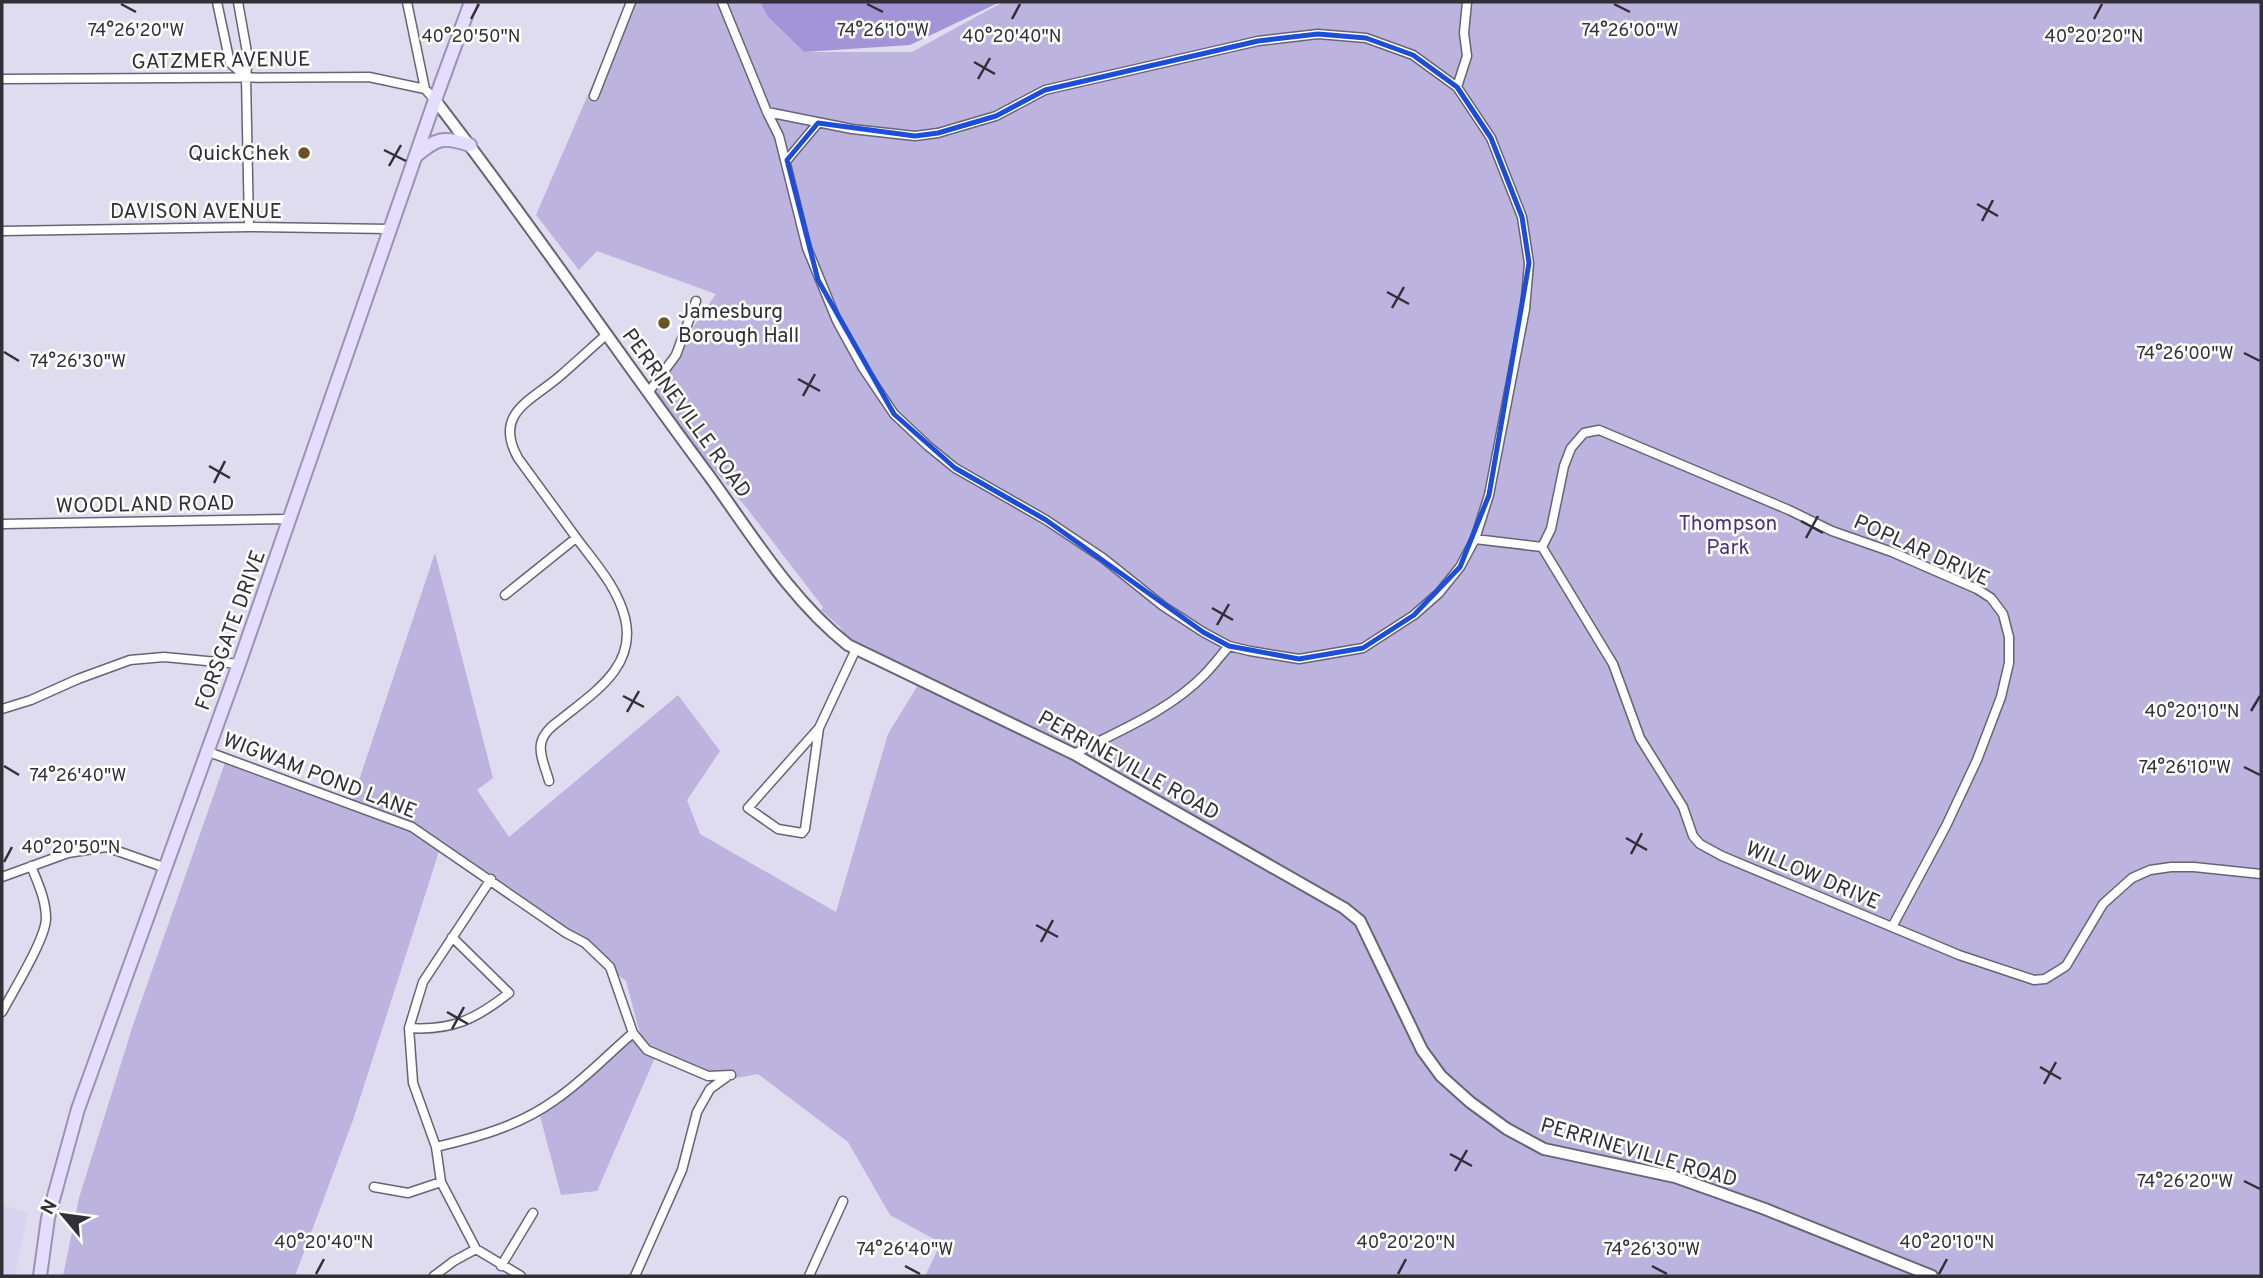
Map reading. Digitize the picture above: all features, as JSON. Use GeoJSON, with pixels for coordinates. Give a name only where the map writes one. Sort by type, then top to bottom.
{"type":"FeatureCollection","features":[{"type":"Feature","properties":{"kind":"main road","name":"FORSGATE DRIVE"},"geometry":{"type":"LineString","coordinates":[[40,1276],[48,1218],[78,1109],[239,664],[471,2]]}},
{"type":"Feature","properties":{"kind":"main road"},"geometry":{"type":"LineString","coordinates":[[415,156],[432,142],[443,139],[470,145]]}},
{"type":"Feature","properties":{"kind":"street"},"geometry":{"type":"LineString","coordinates":[[217,2],[230,62],[246,77]]}},
{"type":"Feature","properties":{"kind":"street"},"geometry":{"type":"LineString","coordinates":[[238,2],[248,58],[246,77],[249,227]]}},
{"type":"Feature","properties":{"kind":"street"},"geometry":{"type":"LineString","coordinates":[[408,2],[425,89],[435,100]]}},
{"type":"Feature","properties":{"kind":"street"},"geometry":{"type":"LineString","coordinates":[[594,96],[631,2]]}},
{"type":"Feature","properties":{"kind":"street"},"geometry":{"type":"LineString","coordinates":[[722,2],[767,112],[779,136],[807,248],[837,321],[863,368],[894,414],[955,468],[1046,520],[1103,558],[1163,606],[1228,646],[1299,659],[1363,648],[1414,615],[1439,593],[1460,567],[1475,539],[1489,495],[1525,309],[1529,263],[1522,217],[1491,138],[1457,87],[1413,55],[1366,38],[1318,34],[1258,41],[1045,90],[996,116],[938,133],[915,136],[818,123],[767,112]]}},
{"type":"Feature","properties":{"kind":"street"},"geometry":{"type":"LineString","coordinates":[[1457,87],[1467,56],[1464,33],[1467,2]]}},
{"type":"Feature","properties":{"kind":"street","name":"GATZMER AVENUE"},"geometry":{"type":"LineString","coordinates":[[2,79],[369,77],[425,89]]}},
{"type":"Feature","properties":{"kind":"street","name":"PERRINEVILLE ROAD"},"geometry":{"type":"LineString","coordinates":[[435,100],[509,196],[606,335],[802,601],[828,628],[856,649],[1073,754],[1320,892],[1360,921],[1422,1050],[1441,1076],[1470,1102],[1507,1129],[1544,1149],[1675,1177],[1765,1209],[1932,1276]]}},
{"type":"Feature","properties":{"kind":"street"},"geometry":{"type":"LineString","coordinates":[[787,160],[818,123]]}},
{"type":"Feature","properties":{"kind":"street","name":"DAVISON AVENUE"},"geometry":{"type":"LineString","coordinates":[[2,231],[249,227],[390,229]]}},
{"type":"Feature","properties":{"kind":"street"},"geometry":{"type":"LineString","coordinates":[[648,393],[676,355],[696,302]]}},
{"type":"Feature","properties":{"kind":"street"},"geometry":{"type":"LineString","coordinates":[[549,780],[542,758],[541,740],[550,728],[606,683],[625,652],[627,636],[625,619],[612,586],[518,458],[511,444],[510,426],[516,410],[558,378],[606,335]]}},
{"type":"Feature","properties":{"kind":"street","name":"POPLAR DRIVE"},"geometry":{"type":"LineString","coordinates":[[1542,547],[1551,529],[1563,466],[1571,448],[1584,433],[1599,430],[1789,510],[1832,531],[1892,552],[1978,589],[1998,606],[2009,637],[2010,663],[2001,697],[1977,760],[1946,826],[1892,927]]}},
{"type":"Feature","properties":{"kind":"street","name":"WOODLAND ROAD"},"geometry":{"type":"LineString","coordinates":[[2,524],[289,519]]}},
{"type":"Feature","properties":{"kind":"street"},"geometry":{"type":"LineString","coordinates":[[505,595],[576,538]]}},
{"type":"Feature","properties":{"kind":"street"},"geometry":{"type":"LineString","coordinates":[[1475,539],[1542,547]]}},
{"type":"Feature","properties":{"kind":"street","name":"WILLOW DRIVE"},"geometry":{"type":"LineString","coordinates":[[1542,547],[1613,664],[1640,738],[1683,807],[1693,836],[1700,844],[1769,877],[1984,965],[2034,980],[2045,979],[2066,966],[2103,904],[2132,878],[2150,870],[2171,867],[2261,874]]}},
{"type":"Feature","properties":{"kind":"street"},"geometry":{"type":"LineString","coordinates":[[1073,754],[1150,714],[1183,693],[1204,675],[1228,646]]}},
{"type":"Feature","properties":{"kind":"street"},"geometry":{"type":"LineString","coordinates":[[819,728],[805,830],[802,833],[778,829],[748,808],[819,728],[856,649]]}},
{"type":"Feature","properties":{"kind":"street"},"geometry":{"type":"LineString","coordinates":[[2,709],[32,701],[78,679],[130,660],[164,657],[239,664]]}},
{"type":"Feature","properties":{"kind":"street","name":"WIGWAM POND LANE"},"geometry":{"type":"LineString","coordinates":[[206,751],[412,827],[491,879],[566,933],[585,943],[610,967],[633,1033]]}},
{"type":"Feature","properties":{"kind":"street"},"geometry":{"type":"LineString","coordinates":[[2,877],[68,853],[106,847],[166,868]]}},
{"type":"Feature","properties":{"kind":"street"},"geometry":{"type":"LineString","coordinates":[[2,1012],[46,921],[43,898],[31,866]]}},
{"type":"Feature","properties":{"kind":"street"},"geometry":{"type":"LineString","coordinates":[[491,879],[423,982],[409,1028],[413,1083],[436,1147],[441,1182],[476,1249],[522,1276]]}},
{"type":"Feature","properties":{"kind":"street"},"geometry":{"type":"LineString","coordinates":[[409,1028],[429,1030],[458,1025],[483,1013],[509,993],[452,937]]}},
{"type":"Feature","properties":{"kind":"street"},"geometry":{"type":"LineString","coordinates":[[436,1147],[486,1135],[524,1119],[556,1100],[633,1033],[647,1050],[699,1073],[708,1076],[731,1074],[710,1089],[697,1112],[682,1170],[635,1276]]}},
{"type":"Feature","properties":{"kind":"street"},"geometry":{"type":"LineString","coordinates":[[374,1187],[408,1193],[441,1182]]}},
{"type":"Feature","properties":{"kind":"street"},"geometry":{"type":"LineString","coordinates":[[809,1276],[843,1201]]}},
{"type":"Feature","properties":{"kind":"street"},"geometry":{"type":"LineString","coordinates":[[501,1266],[533,1213]]}},
{"type":"Feature","properties":{"kind":"street"},"geometry":{"type":"LineString","coordinates":[[434,1276],[476,1249]]}},
{"type":"Feature","properties":{"kind":"highlighted area"},"geometry":{"type":"Polygon","coordinates":[[[1318,34],[1366,38],[1413,55],[1457,87],[1491,138],[1522,217],[1529,263],[1489,495],[1460,567],[1414,615],[1363,648],[1299,659],[1229,646],[1203,632],[1046,520],[955,468],[894,414],[818,280],[787,160],[818,123],[915,136],[938,133],[996,116],[1045,90],[1258,41],[1318,34]]]}},
{"type":"Feature","properties":{"kind":"shaded area"},"geometry":{"type":"Polygon","coordinates":[[[760,2],[1000,2],[910,45],[804,52],[768,17],[760,2]]]}},
{"type":"Feature","properties":{"kind":"shaded area"},"geometry":{"type":"Polygon","coordinates":[[[2,1205],[28,1213],[15,1276],[2,1276],[2,1205]]]}},
{"type":"Feature","properties":{"kind":"green space","name":"Thompson Park"},"geometry":{"type":"Polygon","coordinates":[[[628,2],[760,2],[768,17],[804,52],[912,52],[1003,2],[2261,2],[2261,1276],[925,1276],[941,1243],[890,1215],[848,1142],[758,1074],[720,1081],[657,1053],[597,1191],[561,1195],[540,1116],[640,1034],[626,981],[442,842],[353,1120],[295,1276],[63,1276],[79,1198],[134,1022],[227,757],[352,801],[435,553],[493,778],[477,790],[509,837],[678,695],[720,751],[687,800],[700,834],[836,912],[888,734],[921,680],[856,649],[840,627],[821,610],[823,607],[746,507],[648,393],[716,294],[597,251],[579,270],[536,215],[628,2]]]}},
{"type":"Feature","properties":{"kind":"place","name":"QuickChek"},"geometry":{"type":"Point","coordinates":[304,153]}},
{"type":"Feature","properties":{"kind":"place","name":"Jamesburg Borough Hall"},"geometry":{"type":"Point","coordinates":[664,323]}}]}
